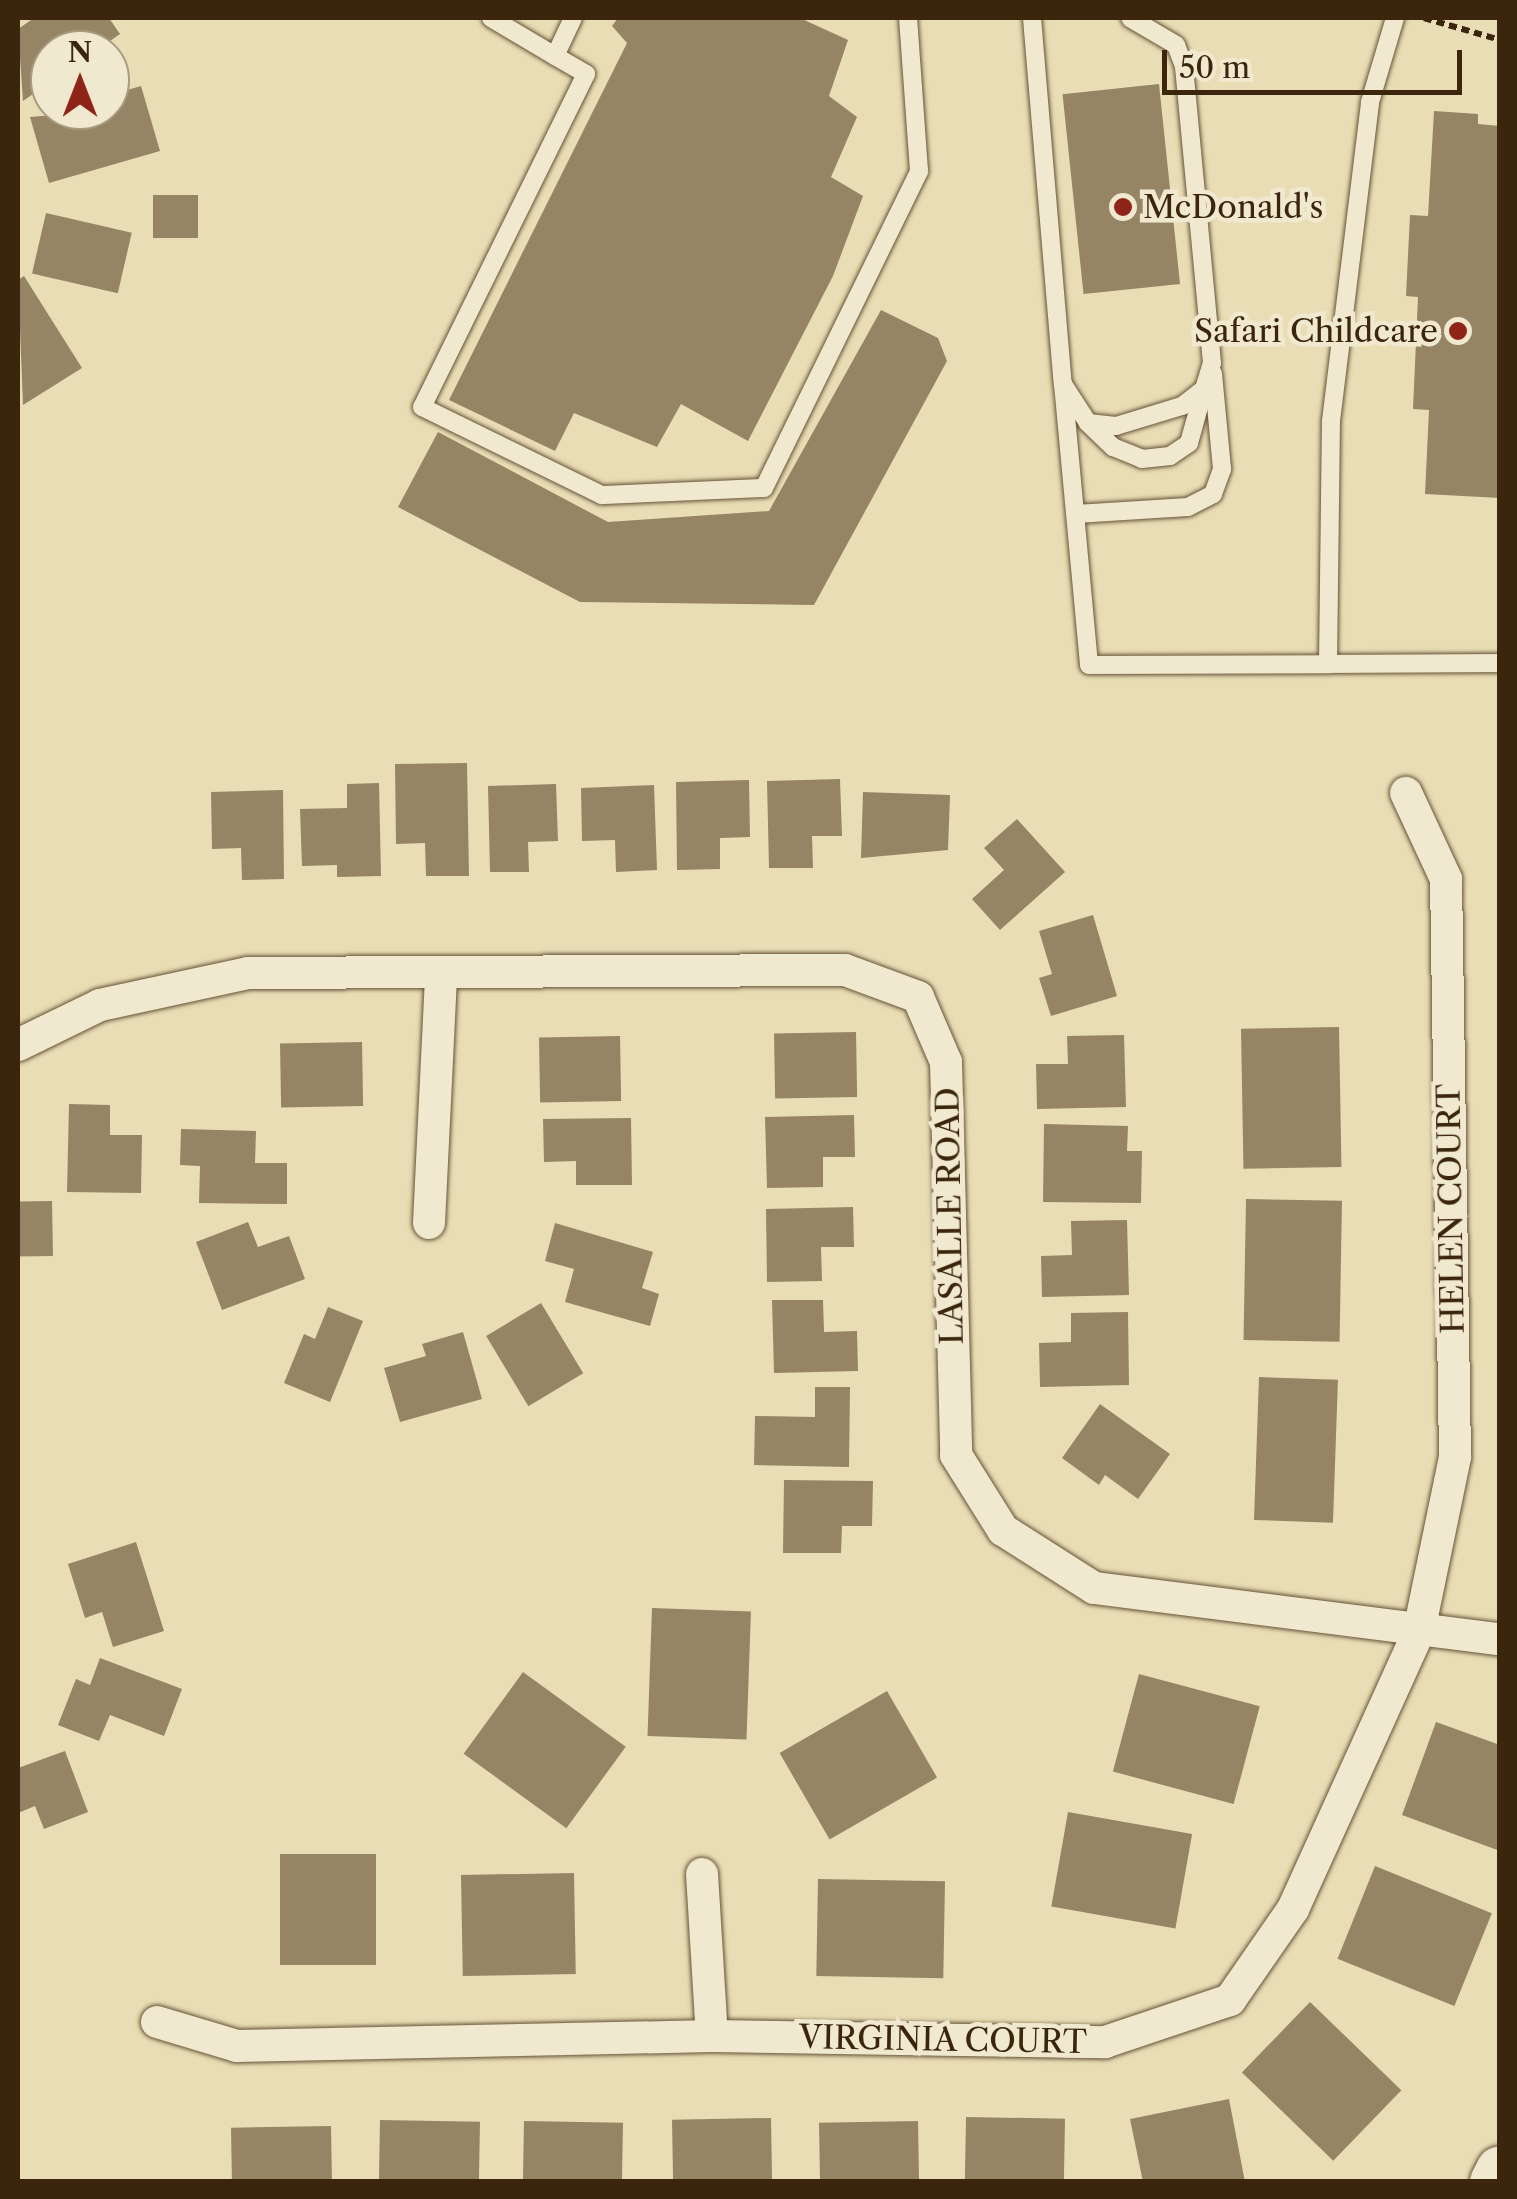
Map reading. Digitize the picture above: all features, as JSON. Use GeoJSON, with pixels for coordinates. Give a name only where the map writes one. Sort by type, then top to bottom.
{"type":"FeatureCollection","features":[{"type":"Feature","properties":{"kind":"main road"},"geometry":{"type":"LineString","coordinates":[[1494,2182],[1500,2170]]}},
{"type":"Feature","properties":{"kind":"street","name":"HELEN COURT"},"geometry":{"type":"LineString","coordinates":[[1406,793],[1446,879],[1455,1457],[1418,1630]]}},
{"type":"Feature","properties":{"kind":"street","name":"LASALLE ROAD"},"geometry":{"type":"LineString","coordinates":[[18,1045],[100,1005],[248,973],[442,976],[845,970],[918,997],[946,1062],[956,1455],[1003,1530],[1094,1588],[1500,1639]]}},
{"type":"Feature","properties":{"kind":"street"},"geometry":{"type":"LineString","coordinates":[[429,1224],[442,976]]}},
{"type":"Feature","properties":{"kind":"street","name":"VIRGINIA COURT"},"geometry":{"type":"LineString","coordinates":[[157,2022],[237,2046],[712,2036],[1106,2042],[1230,2000],[1293,1909],[1418,1630]]}},
{"type":"Feature","properties":{"kind":"street"},"geometry":{"type":"LineString","coordinates":[[702,1874],[712,2036]]}},
{"type":"Feature","properties":{"kind":"lane"},"geometry":{"type":"LineString","coordinates":[[490,18],[586,74],[422,407],[602,495],[764,488],[920,171],[908,18]]}},
{"type":"Feature","properties":{"kind":"lane"},"geometry":{"type":"LineString","coordinates":[[554,56],[573,18]]}},
{"type":"Feature","properties":{"kind":"lane"},"geometry":{"type":"LineString","coordinates":[[1032,18],[1090,665],[1500,663]]}},
{"type":"Feature","properties":{"kind":"lane"},"geometry":{"type":"LineString","coordinates":[[1076,514],[1188,507],[1213,494],[1222,470],[1184,66],[1176,45],[1130,18]]}},
{"type":"Feature","properties":{"kind":"lane"},"geometry":{"type":"LineString","coordinates":[[1328,664],[1331,421],[1370,102],[1396,18]]}},
{"type":"Feature","properties":{"kind":"lane"},"geometry":{"type":"LineString","coordinates":[[1062,384],[1088,422],[1113,447],[1142,459],[1170,456],[1189,443],[1212,363]]}},
{"type":"Feature","properties":{"kind":"lane"},"geometry":{"type":"LineString","coordinates":[[1088,422],[1146,422],[1204,388]]}},
{"type":"Feature","properties":{"kind":"path"},"geometry":{"type":"LineString","coordinates":[[1422,18],[1500,40]]}},
{"type":"Feature","properties":{"kind":"building"},"geometry":{"type":"Polygon","coordinates":[[[34,18],[109,18],[117,30],[30,30],[30,96],[23,101],[18,29],[34,18]]]}},
{"type":"Feature","properties":{"kind":"building"},"geometry":{"type":"Polygon","coordinates":[[[618,18],[800,18],[848,40],[829,96],[857,117],[831,177],[863,196],[833,276],[748,441],[681,404],[657,447],[574,413],[555,451],[449,400],[627,43],[612,26],[618,18]]]}},
{"type":"Feature","properties":{"kind":"building","name":"McDonald's"},"geometry":{"type":"Polygon","coordinates":[[[1159,84],[1180,284],[1084,294],[1063,94],[1159,84]]]}},
{"type":"Feature","properties":{"kind":"building"},"geometry":{"type":"Polygon","coordinates":[[[141,86],[160,151],[49,183],[34,130],[130,130],[130,89],[141,86]]]}},
{"type":"Feature","properties":{"kind":"building","name":"Safari Childcare"},"geometry":{"type":"Polygon","coordinates":[[[1434,111],[1478,114],[1478,124],[1500,126],[1500,498],[1425,494],[1429,410],[1413,409],[1418,297],[1406,296],[1410,215],[1428,216],[1434,111]]]}},
{"type":"Feature","properties":{"kind":"building"},"geometry":{"type":"Polygon","coordinates":[[[153,195],[198,195],[198,238],[153,238],[153,195]]]}},
{"type":"Feature","properties":{"kind":"building"},"geometry":{"type":"Polygon","coordinates":[[[46,213],[132,233],[118,293],[32,273],[46,213]]]}},
{"type":"Feature","properties":{"kind":"building"},"geometry":{"type":"Polygon","coordinates":[[[24,276],[82,368],[23,405],[18,280],[24,276]]]}},
{"type":"Feature","properties":{"kind":"building"},"geometry":{"type":"Polygon","coordinates":[[[881,310],[938,338],[947,361],[814,605],[580,602],[398,507],[438,432],[608,522],[769,511],[881,310]]]}},
{"type":"Feature","properties":{"kind":"building"},"geometry":{"type":"Polygon","coordinates":[[[467,763],[469,876],[426,876],[425,843],[396,844],[395,764],[467,763]]]}},
{"type":"Feature","properties":{"kind":"building"},"geometry":{"type":"Polygon","coordinates":[[[840,779],[842,836],[812,836],[813,868],[769,868],[767,781],[840,779]]]}},
{"type":"Feature","properties":{"kind":"building"},"geometry":{"type":"Polygon","coordinates":[[[749,780],[750,837],[720,838],[720,869],[677,870],[676,782],[749,780]]]}},
{"type":"Feature","properties":{"kind":"building"},"geometry":{"type":"Polygon","coordinates":[[[379,783],[381,876],[337,877],[337,865],[302,866],[300,809],[347,808],[347,784],[379,783]]]}},
{"type":"Feature","properties":{"kind":"building"},"geometry":{"type":"Polygon","coordinates":[[[556,784],[558,841],[528,842],[529,872],[490,872],[488,786],[556,784]]]}},
{"type":"Feature","properties":{"kind":"building"},"geometry":{"type":"Polygon","coordinates":[[[654,785],[657,870],[616,872],[615,840],[582,841],[581,788],[654,785]]]}},
{"type":"Feature","properties":{"kind":"building"},"geometry":{"type":"Polygon","coordinates":[[[283,790],[284,879],[242,880],[241,848],[212,849],[211,792],[283,790]]]}},
{"type":"Feature","properties":{"kind":"building"},"geometry":{"type":"Polygon","coordinates":[[[863,792],[950,795],[948,850],[861,858],[863,792]]]}},
{"type":"Feature","properties":{"kind":"building"},"geometry":{"type":"Polygon","coordinates":[[[1017,819],[1065,872],[1000,930],[972,899],[1004,870],[984,848],[1017,819]]]}},
{"type":"Feature","properties":{"kind":"building"},"geometry":{"type":"Polygon","coordinates":[[[1093,915],[1117,996],[1051,1016],[1039,978],[1052,974],[1039,931],[1093,915]]]}},
{"type":"Feature","properties":{"kind":"building"},"geometry":{"type":"Polygon","coordinates":[[[1339,1027],[1341,1167],[1243,1169],[1241,1029],[1339,1027]]]}},
{"type":"Feature","properties":{"kind":"building"},"geometry":{"type":"Polygon","coordinates":[[[856,1032],[857,1097],[775,1098],[774,1033],[856,1032]]]}},
{"type":"Feature","properties":{"kind":"building"},"geometry":{"type":"Polygon","coordinates":[[[1124,1035],[1126,1107],[1037,1109],[1036,1064],[1068,1064],[1067,1036],[1124,1035]]]}},
{"type":"Feature","properties":{"kind":"building"},"geometry":{"type":"Polygon","coordinates":[[[620,1036],[621,1101],[540,1102],[539,1037],[620,1036]]]}},
{"type":"Feature","properties":{"kind":"building"},"geometry":{"type":"Polygon","coordinates":[[[362,1042],[363,1106],[281,1107],[280,1043],[362,1042]]]}},
{"type":"Feature","properties":{"kind":"building"},"geometry":{"type":"Polygon","coordinates":[[[69,1104],[110,1105],[110,1135],[142,1135],[141,1193],[67,1192],[69,1104]]]}},
{"type":"Feature","properties":{"kind":"building"},"geometry":{"type":"Polygon","coordinates":[[[854,1115],[855,1157],[823,1157],[823,1187],[767,1188],[765,1117],[854,1115]]]}},
{"type":"Feature","properties":{"kind":"building"},"geometry":{"type":"Polygon","coordinates":[[[631,1118],[632,1185],[576,1185],[576,1161],[544,1162],[543,1119],[631,1118]]]}},
{"type":"Feature","properties":{"kind":"building"},"geometry":{"type":"Polygon","coordinates":[[[1044,1124],[1128,1126],[1127,1151],[1142,1151],[1141,1203],[1043,1202],[1044,1124]]]}},
{"type":"Feature","properties":{"kind":"building"},"geometry":{"type":"Polygon","coordinates":[[[181,1129],[256,1131],[255,1163],[287,1163],[287,1204],[199,1203],[200,1166],[180,1165],[181,1129]]]}},
{"type":"Feature","properties":{"kind":"building"},"geometry":{"type":"Polygon","coordinates":[[[1246,1199],[1342,1201],[1340,1342],[1244,1340],[1246,1199]]]}},
{"type":"Feature","properties":{"kind":"building"},"geometry":{"type":"Polygon","coordinates":[[[52,1201],[53,1256],[19,1257],[18,1202],[52,1201]]]}},
{"type":"Feature","properties":{"kind":"building"},"geometry":{"type":"Polygon","coordinates":[[[853,1207],[854,1247],[821,1247],[822,1281],[767,1282],[766,1209],[853,1207]]]}},
{"type":"Feature","properties":{"kind":"building"},"geometry":{"type":"Polygon","coordinates":[[[1127,1220],[1129,1295],[1042,1297],[1041,1256],[1072,1255],[1071,1221],[1127,1220]]]}},
{"type":"Feature","properties":{"kind":"building"},"geometry":{"type":"Polygon","coordinates":[[[248,1222],[258,1247],[289,1236],[305,1279],[222,1310],[196,1242],[248,1222]]]}},
{"type":"Feature","properties":{"kind":"building"},"geometry":{"type":"Polygon","coordinates":[[[555,1223],[653,1252],[642,1288],[659,1294],[650,1326],[565,1302],[574,1269],[545,1261],[555,1223]]]}},
{"type":"Feature","properties":{"kind":"building"},"geometry":{"type":"Polygon","coordinates":[[[772,1300],[823,1300],[824,1332],[857,1331],[858,1371],[774,1373],[772,1300]]]}},
{"type":"Feature","properties":{"kind":"building"},"geometry":{"type":"Polygon","coordinates":[[[541,1303],[583,1373],[528,1406],[486,1336],[541,1303]]]}},
{"type":"Feature","properties":{"kind":"building"},"geometry":{"type":"Polygon","coordinates":[[[328,1307],[363,1321],[330,1402],[284,1383],[304,1334],[315,1339],[328,1307]]]}},
{"type":"Feature","properties":{"kind":"building"},"geometry":{"type":"Polygon","coordinates":[[[1128,1312],[1129,1385],[1040,1387],[1039,1343],[1071,1342],[1071,1313],[1128,1312]]]}},
{"type":"Feature","properties":{"kind":"building"},"geometry":{"type":"Polygon","coordinates":[[[463,1332],[482,1399],[400,1422],[384,1368],[426,1356],[422,1344],[463,1332]]]}},
{"type":"Feature","properties":{"kind":"building"},"geometry":{"type":"Polygon","coordinates":[[[1259,1377],[1338,1380],[1333,1523],[1254,1520],[1259,1377]]]}},
{"type":"Feature","properties":{"kind":"building"},"geometry":{"type":"Polygon","coordinates":[[[815,1387],[850,1387],[849,1467],[754,1465],[755,1416],[815,1417],[815,1387]]]}},
{"type":"Feature","properties":{"kind":"building"},"geometry":{"type":"Polygon","coordinates":[[[1100,1404],[1170,1454],[1138,1499],[1105,1475],[1099,1485],[1062,1458],[1100,1404]]]}},
{"type":"Feature","properties":{"kind":"building"},"geometry":{"type":"Polygon","coordinates":[[[784,1480],[873,1481],[872,1526],[842,1526],[841,1553],[783,1553],[784,1480]]]}},
{"type":"Feature","properties":{"kind":"building"},"geometry":{"type":"Polygon","coordinates":[[[136,1542],[164,1631],[113,1647],[102,1612],[85,1618],[68,1564],[136,1542]]]}},
{"type":"Feature","properties":{"kind":"building"},"geometry":{"type":"Polygon","coordinates":[[[652,1608],[751,1611],[746,1739],[648,1736],[652,1608]]]}},
{"type":"Feature","properties":{"kind":"building"},"geometry":{"type":"Polygon","coordinates":[[[100,1658],[182,1689],[164,1736],[110,1715],[99,1741],[58,1725],[76,1679],[90,1685],[100,1658]]]}},
{"type":"Feature","properties":{"kind":"building"},"geometry":{"type":"Polygon","coordinates":[[[523,1672],[626,1747],[566,1828],[464,1754],[523,1672]]]}},
{"type":"Feature","properties":{"kind":"building"},"geometry":{"type":"Polygon","coordinates":[[[1139,1674],[1260,1706],[1234,1804],[1113,1772],[1139,1674]]]}},
{"type":"Feature","properties":{"kind":"building"},"geometry":{"type":"Polygon","coordinates":[[[887,1691],[937,1778],[830,1840],[780,1753],[887,1691]]]}},
{"type":"Feature","properties":{"kind":"building"},"geometry":{"type":"Polygon","coordinates":[[[1436,1722],[1500,1745],[1500,1851],[1402,1815],[1436,1722]]]}},
{"type":"Feature","properties":{"kind":"building"},"geometry":{"type":"Polygon","coordinates":[[[65,1751],[88,1812],[44,1829],[35,1806],[18,1813],[18,1768],[65,1751]]]}},
{"type":"Feature","properties":{"kind":"building"},"geometry":{"type":"Polygon","coordinates":[[[1068,1812],[1192,1834],[1175,1928],[1051,1907],[1068,1812]]]}},
{"type":"Feature","properties":{"kind":"building"},"geometry":{"type":"Polygon","coordinates":[[[280,1854],[376,1854],[376,1965],[280,1965],[280,1854]]]}},
{"type":"Feature","properties":{"kind":"building"},"geometry":{"type":"Polygon","coordinates":[[[1375,1866],[1492,1913],[1454,2006],[1338,1959],[1375,1866]]]}},
{"type":"Feature","properties":{"kind":"building"},"geometry":{"type":"Polygon","coordinates":[[[574,1873],[576,1974],[463,1976],[461,1875],[574,1873]]]}},
{"type":"Feature","properties":{"kind":"building"},"geometry":{"type":"Polygon","coordinates":[[[818,1879],[945,1881],[943,1978],[816,1976],[818,1879]]]}},
{"type":"Feature","properties":{"kind":"building"},"geometry":{"type":"Polygon","coordinates":[[[1310,2002],[1401,2090],[1333,2161],[1242,2072],[1310,2002]]]}},
{"type":"Feature","properties":{"kind":"building"},"geometry":{"type":"Polygon","coordinates":[[[1229,2099],[1245,2182],[1143,2182],[1130,2119],[1229,2099]]]}},
{"type":"Feature","properties":{"kind":"building"},"geometry":{"type":"Polygon","coordinates":[[[966,2117],[1065,2119],[1064,2182],[965,2182],[966,2117]]]}},
{"type":"Feature","properties":{"kind":"building"},"geometry":{"type":"Polygon","coordinates":[[[771,2118],[772,2182],[673,2182],[672,2120],[771,2118]]]}},
{"type":"Feature","properties":{"kind":"building"},"geometry":{"type":"Polygon","coordinates":[[[380,2120],[480,2122],[479,2182],[379,2182],[380,2120]]]}},
{"type":"Feature","properties":{"kind":"building"},"geometry":{"type":"Polygon","coordinates":[[[524,2121],[623,2123],[622,2182],[523,2182],[524,2121]]]}},
{"type":"Feature","properties":{"kind":"building"},"geometry":{"type":"Polygon","coordinates":[[[918,2121],[919,2182],[820,2182],[819,2123],[918,2121]]]}},
{"type":"Feature","properties":{"kind":"building"},"geometry":{"type":"Polygon","coordinates":[[[331,2126],[332,2182],[232,2182],[231,2128],[331,2126]]]}},
{"type":"Feature","properties":{"kind":"place","name":"McDonald's"},"geometry":{"type":"Point","coordinates":[1123,207]}},
{"type":"Feature","properties":{"kind":"place","name":"Safari Childcare"},"geometry":{"type":"Point","coordinates":[1458,331]}}]}
